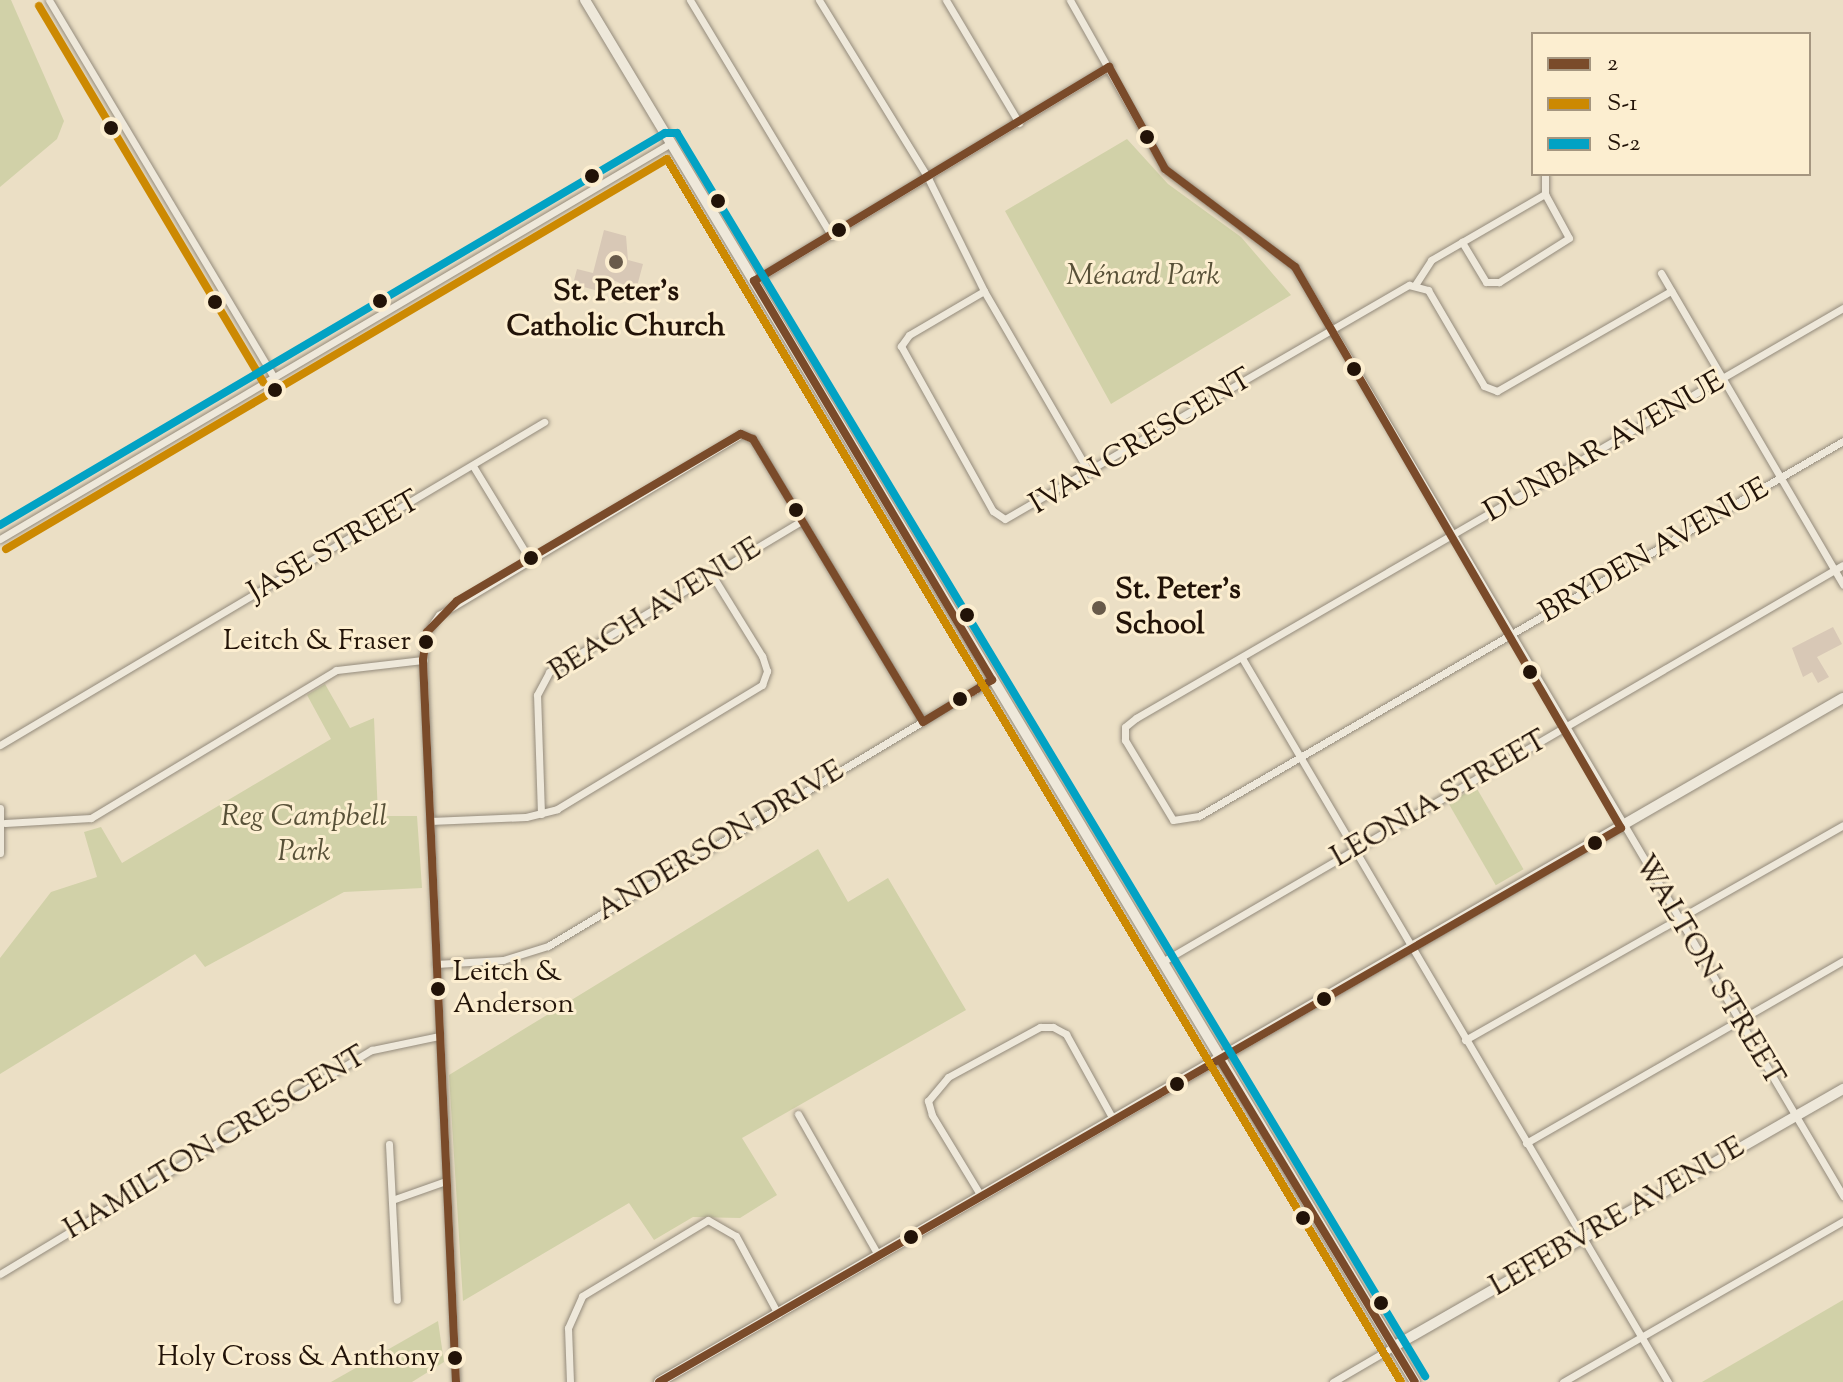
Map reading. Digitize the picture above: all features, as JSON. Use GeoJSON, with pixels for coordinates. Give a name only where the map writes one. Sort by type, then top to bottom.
{"type":"FeatureCollection","features":[{"type":"Feature","properties":{"kind":"street"},"geometry":{"type":"LineString","coordinates":[[49,0],[273,376]]}},
{"type":"Feature","properties":{"kind":"street"},"geometry":{"type":"LineString","coordinates":[[585,0],[1415,1382]]}},
{"type":"Feature","properties":{"kind":"street"},"geometry":{"type":"LineString","coordinates":[[690,0],[832,236]]}},
{"type":"Feature","properties":{"kind":"street"},"geometry":{"type":"LineString","coordinates":[[819,0],[928,178],[984,291],[1090,474]]}},
{"type":"Feature","properties":{"kind":"street"},"geometry":{"type":"LineString","coordinates":[[946,0],[1019,123]]}},
{"type":"Feature","properties":{"kind":"street","name":"WALTON STREET"},"geometry":{"type":"LineString","coordinates":[[1070,0],[1165,169],[1295,267],[1621,828],[1843,1196]]}},
{"type":"Feature","properties":{"kind":"street"},"geometry":{"type":"LineString","coordinates":[[754,281],[1109,67]]}},
{"type":"Feature","properties":{"kind":"street"},"geometry":{"type":"LineString","coordinates":[[0,539],[671,143]]}},
{"type":"Feature","properties":{"kind":"street"},"geometry":{"type":"LineString","coordinates":[[1462,242],[1486,282],[1499,282],[1562,248],[1569,238],[1545,194],[1545,176]]}},
{"type":"Feature","properties":{"kind":"street"},"geometry":{"type":"LineString","coordinates":[[1545,194],[1431,260],[1415,285],[1428,290],[1484,386],[1497,391],[1671,291]]}},
{"type":"Feature","properties":{"kind":"street"},"geometry":{"type":"LineString","coordinates":[[1661,273],[1843,585]]}},
{"type":"Feature","properties":{"kind":"street","name":"IVAN CRESCENT"},"geometry":{"type":"LineString","coordinates":[[984,291],[909,335],[901,346],[904,359],[1001,518],[1019,515],[1415,285]]}},
{"type":"Feature","properties":{"kind":"street","name":"DUNBAR AVENUE"},"geometry":{"type":"LineString","coordinates":[[1300,758],[1185,822],[1163,808],[1125,740],[1125,727],[1843,308]]}},
{"type":"Feature","properties":{"kind":"street","name":"JASE STREET"},"geometry":{"type":"LineString","coordinates":[[0,745],[544,422]]}},
{"type":"Feature","properties":{"kind":"street"},"geometry":{"type":"LineString","coordinates":[[456,1382],[423,660],[427,632],[439,615],[529,558],[741,434],[753,439],[923,722]]}},
{"type":"Feature","properties":{"kind":"street","name":"BRYDEN AVENUE"},"geometry":{"type":"LineString","coordinates":[[1300,758],[1843,441]]}},
{"type":"Feature","properties":{"kind":"street"},"geometry":{"type":"LineString","coordinates":[[473,466],[529,558]]}},
{"type":"Feature","properties":{"kind":"street","name":"BEACH AVENUE"},"geometry":{"type":"LineString","coordinates":[[541,814],[540,682],[801,521]]}},
{"type":"Feature","properties":{"kind":"street","name":"LEONIA STREET"},"geometry":{"type":"LineString","coordinates":[[1162,962],[1843,565]]}},
{"type":"Feature","properties":{"kind":"street"},"geometry":{"type":"LineString","coordinates":[[430,821],[541,814],[762,685],[767,671],[762,656],[712,575]]}},
{"type":"Feature","properties":{"kind":"street"},"geometry":{"type":"LineString","coordinates":[[1242,658],[1668,1382]]}},
{"type":"Feature","properties":{"kind":"street"},"geometry":{"type":"LineString","coordinates":[[5,823],[91,818],[336,670],[423,660]]}},
{"type":"Feature","properties":{"kind":"street","name":"ANDERSON DRIVE"},"geometry":{"type":"LineString","coordinates":[[436,964],[503,960],[548,946],[992,680]]}},
{"type":"Feature","properties":{"kind":"street"},"geometry":{"type":"LineString","coordinates":[[659,1382],[1843,698]]}},
{"type":"Feature","properties":{"kind":"street"},"geometry":{"type":"LineString","coordinates":[[0,808],[5,823],[0,853]]}},
{"type":"Feature","properties":{"kind":"street"},"geometry":{"type":"LineString","coordinates":[[1465,1040],[1843,825]]}},
{"type":"Feature","properties":{"kind":"street"},"geometry":{"type":"LineString","coordinates":[[1526,1143],[1843,961]]}},
{"type":"Feature","properties":{"kind":"street"},"geometry":{"type":"LineString","coordinates":[[981,1196],[932,1115],[928,1101],[948,1077],[1040,1027],[1053,1027],[1066,1034],[1113,1119]]}},
{"type":"Feature","properties":{"kind":"street","name":"HAMILTON CRESCENT"},"geometry":{"type":"LineString","coordinates":[[0,1274],[372,1050],[399,1039],[439,1036]]}},
{"type":"Feature","properties":{"kind":"street","name":"LEFEBVRE AVENUE"},"geometry":{"type":"LineString","coordinates":[[1393,1347],[1843,1089]]}},
{"type":"Feature","properties":{"kind":"street"},"geometry":{"type":"LineString","coordinates":[[798,1114],[878,1255]]}},
{"type":"Feature","properties":{"kind":"street"},"geometry":{"type":"LineString","coordinates":[[389,1144],[397,1300]]}},
{"type":"Feature","properties":{"kind":"street"},"geometry":{"type":"LineString","coordinates":[[392,1200],[446,1181]]}},
{"type":"Feature","properties":{"kind":"street"},"geometry":{"type":"LineString","coordinates":[[570,1382],[568,1328],[582,1296],[708,1220],[736,1236],[778,1314]]}},
{"type":"Feature","properties":{"kind":"street"},"geometry":{"type":"LineString","coordinates":[[1563,1382],[1843,1221]]}},
{"type":"Feature","properties":{"kind":"street"},"geometry":{"type":"LineString","coordinates":[[1333,1382],[1393,1347]]}},
{"type":"Feature","properties":{"kind":"green space"},"geometry":{"type":"Polygon","coordinates":[[[0,0],[11,0],[64,121],[57,139],[0,187],[0,0]]]}},
{"type":"Feature","properties":{"kind":"green space","name":"Ménard Park"},"geometry":{"type":"Polygon","coordinates":[[[1127,139],[1168,184],[1241,237],[1291,295],[1111,404],[1005,211],[1127,139]]]}},
{"type":"Feature","properties":{"kind":"green space","name":"Reg Campbell Park"},"geometry":{"type":"Polygon","coordinates":[[[325,684],[350,728],[374,718],[378,816],[417,816],[422,888],[344,892],[205,967],[195,954],[0,1074],[0,958],[51,892],[97,877],[84,832],[101,827],[122,863],[331,739],[307,695],[325,684]]]}},
{"type":"Feature","properties":{"kind":"green space"},"geometry":{"type":"Polygon","coordinates":[[[1476,787],[1524,869],[1496,885],[1448,803],[1476,787]]]}},
{"type":"Feature","properties":{"kind":"green space"},"geometry":{"type":"Polygon","coordinates":[[[818,849],[848,902],[888,878],[966,1010],[742,1138],[777,1195],[740,1218],[693,1217],[654,1240],[629,1203],[463,1301],[449,1075],[818,849]]]}},
{"type":"Feature","properties":{"kind":"green space"},"geometry":{"type":"Polygon","coordinates":[[[1843,1300],[1843,1382],[1702,1382],[1843,1300]]]}},
{"type":"Feature","properties":{"kind":"green space"},"geometry":{"type":"Polygon","coordinates":[[[438,1321],[444,1362],[412,1382],[331,1382],[438,1321]]]}},
{"type":"Feature","properties":{"kind":"building","name":"St. Peter's Catholic Church"},"geometry":{"type":"Polygon","coordinates":[[[604,230],[626,236],[628,260],[643,264],[636,290],[606,277],[602,292],[573,284],[577,269],[593,273],[604,230]]]}},
{"type":"Feature","properties":{"kind":"building"},"geometry":{"type":"Polygon","coordinates":[[[1833,627],[1842,644],[1817,657],[1829,677],[1818,683],[1812,672],[1803,677],[1792,648],[1833,627]]]}},
{"type":"Feature","properties":{"kind":"transit line","name":"S-1"},"geometry":{"type":"LineString","coordinates":[[39,6],[263,382]]}},
{"type":"Feature","properties":{"kind":"transit line","name":"2"},"geometry":{"type":"LineString","coordinates":[[456,1382],[423,660],[427,632],[457,601],[741,434],[753,439],[923,722],[992,680],[754,281],[1109,67],[1165,169],[1295,267],[1621,828],[659,1382]]}},
{"type":"Feature","properties":{"kind":"transit line","name":"S-2"},"geometry":{"type":"LineString","coordinates":[[0,525],[665,133],[677,133],[1425,1376]]}},
{"type":"Feature","properties":{"kind":"transit line","name":"S-1"},"geometry":{"type":"LineString","coordinates":[[6,549],[667,159],[1401,1382]]}},
{"type":"Feature","properties":{"kind":"transit line","name":"2"},"geometry":{"type":"LineString","coordinates":[[1220,1060],[1415,1382]]}},
{"type":"Feature","properties":{"kind":"place","name":"St. Peter's Catholic Church"},"geometry":{"type":"Point","coordinates":[616,262]}},
{"type":"Feature","properties":{"kind":"place","name":"St. Peter's School"},"geometry":{"type":"Point","coordinates":[1099,608]}},
{"type":"Feature","properties":{"kind":"place","name":"Leitch & Fraser"},"geometry":{"type":"Point","coordinates":[426,642]}},
{"type":"Feature","properties":{"kind":"place","name":"Leitch & Anderson"},"geometry":{"type":"Point","coordinates":[438,989]}},
{"type":"Feature","properties":{"kind":"place","name":"Holy Cross & Anthony"},"geometry":{"type":"Point","coordinates":[455,1358]}}]}
